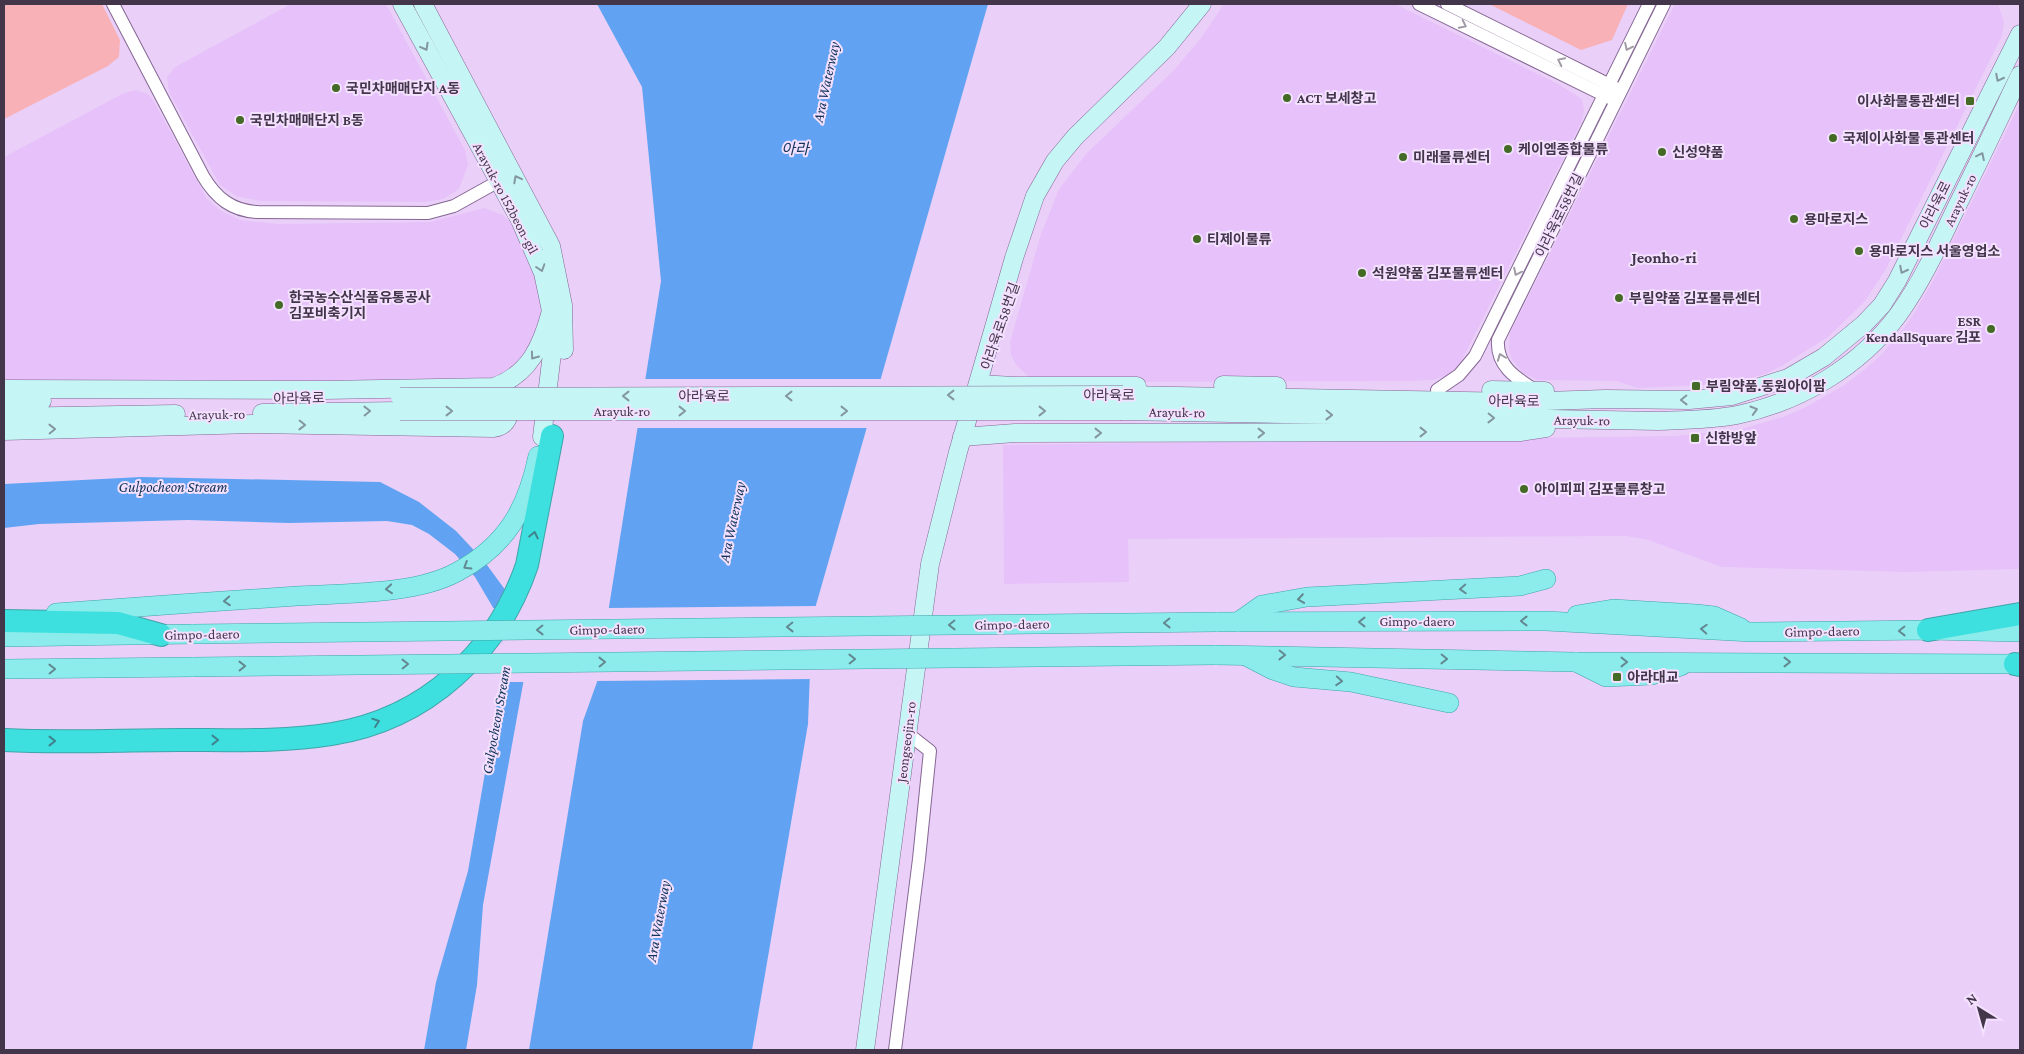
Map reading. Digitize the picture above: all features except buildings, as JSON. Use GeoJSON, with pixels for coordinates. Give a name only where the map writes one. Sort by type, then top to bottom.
{"type":"FeatureCollection","features":[{"type":"Feature","properties":{"kind":"highway"},"geometry":{"type":"LineString","coordinates":[[4,740],[265,739],[334,734],[380,721],[420,701],[464,668],[483,649],[498,628],[522,582],[534,534],[547,437]]}},
{"type":"Feature","properties":{"kind":"highway"},"geometry":{"type":"LineString","coordinates":[[1928,630],[2020,614]]}},
{"type":"Feature","properties":{"kind":"highway"},"geometry":{"type":"LineString","coordinates":[[4,621],[118,623],[161,635]]}},
{"type":"Feature","properties":{"kind":"main road"},"geometry":{"type":"LineString","coordinates":[[4,617],[352,592],[414,586],[437,581],[468,565],[494,547],[506,533],[522,505],[547,437]]}},
{"type":"Feature","properties":{"kind":"main road"},"geometry":{"type":"LineString","coordinates":[[1238,622],[1262,605],[1307,598],[1520,586],[1546,579]]}},
{"type":"Feature","properties":{"kind":"main road","name":"Gimpo-daero"},"geometry":{"type":"LineString","coordinates":[[4,637],[1216,622],[1546,621],[1752,632],[1928,630],[2020,632]]}},
{"type":"Feature","properties":{"kind":"main road"},"geometry":{"type":"LineString","coordinates":[[4,669],[1243,654],[1575,662],[1690,661],[2019,664]]}},
{"type":"Feature","properties":{"kind":"main road"},"geometry":{"type":"LineString","coordinates":[[1243,654],[1273,670],[1294,677],[1351,682],[1449,702]]}},
{"type":"Feature","properties":{"kind":"street"},"geometry":{"type":"LineString","coordinates":[[113,4],[204,176],[215,193],[230,206],[239,210],[258,212],[428,213],[454,206],[499,181]]}},
{"type":"Feature","properties":{"kind":"street","name":"Arayuk-ro 152beon-gil"},"geometry":{"type":"LineString","coordinates":[[402,4],[499,181],[535,252],[543,273],[551,311],[552,366],[547,437]]}},
{"type":"Feature","properties":{"kind":"street","name":"Arayuk-ro 152beon-gil"},"geometry":{"type":"LineString","coordinates":[[423,4],[540,222],[555,258],[563,305],[565,342],[547,437]]}},
{"type":"Feature","properties":{"kind":"street","name":"아라육로58번길"},"geometry":{"type":"LineString","coordinates":[[979,384],[984,358],[1014,258],[1029,212],[1043,179],[1065,148],[1147,69],[1183,29],[1202,4]]}},
{"type":"Feature","properties":{"kind":"street","name":"아라육로58번길"},"geometry":{"type":"LineString","coordinates":[[979,384],[992,359],[1036,212],[1060,165],[1085,138],[1147,80],[1196,25],[1210,4]]}},
{"type":"Feature","properties":{"kind":"street"},"geometry":{"type":"LineString","coordinates":[[1419,4],[1612,93]]}},
{"type":"Feature","properties":{"kind":"street"},"geometry":{"type":"LineString","coordinates":[[1447,4],[1612,93]]}},
{"type":"Feature","properties":{"kind":"street"},"geometry":{"type":"LineString","coordinates":[[1437,390],[1459,375],[1475,356],[1612,93],[1649,4]]}},
{"type":"Feature","properties":{"kind":"street","name":"아라육로58번길"},"geometry":{"type":"LineString","coordinates":[[1535,390],[1506,368],[1499,356],[1498,340],[1612,93],[1664,4]]}},
{"type":"Feature","properties":{"kind":"street","name":"아라육로"},"geometry":{"type":"LineString","coordinates":[[1122,403],[1689,400],[1741,394],[1769,386],[1808,367],[1840,346],[1882,305],[1897,281],[2020,34]]}},
{"type":"Feature","properties":{"kind":"street","name":"Arayuk-ro"},"geometry":{"type":"LineString","coordinates":[[4,417],[400,404],[1122,403],[1601,420],[1692,420],[1752,411],[1786,399],[1816,385],[1860,356],[1887,329],[1909,300],[1944,234],[2020,75]]}},
{"type":"Feature","properties":{"kind":"street"},"geometry":{"type":"LineString","coordinates":[[4,389],[326,390],[494,387],[505,383],[530,362],[540,347],[551,311]]}},
{"type":"Feature","properties":{"kind":"street"},"geometry":{"type":"LineString","coordinates":[[979,384],[1014,386],[1248,385],[1437,390],[1535,390],[1605,399]]}},
{"type":"Feature","properties":{"kind":"street","name":"Jeongseojin-ro"},"geometry":{"type":"LineString","coordinates":[[865,1050],[930,564],[962,437],[979,384]]}},
{"type":"Feature","properties":{"kind":"street"},"geometry":{"type":"LineString","coordinates":[[4,431],[253,424],[493,428],[503,426],[510,413],[505,394],[496,388],[482,386]]}},
{"type":"Feature","properties":{"kind":"street"},"geometry":{"type":"LineString","coordinates":[[1014,386],[1008,418],[1015,433]]}},
{"type":"Feature","properties":{"kind":"street","name":"아라육로"},"geometry":{"type":"LineString","coordinates":[[4,401],[400,404]]}},
{"type":"Feature","properties":{"kind":"street"},"geometry":{"type":"LineString","coordinates":[[962,437],[1015,433],[1520,432],[1601,420]]}},
{"type":"Feature","properties":{"kind":"street"},"geometry":{"type":"LineString","coordinates":[[895,1050],[919,859],[930,751],[907,733]]}},
{"type":"Feature","properties":{"kind":"shaded area"},"geometry":{"type":"Polygon","coordinates":[[[4,4],[102,4],[120,40],[119,57],[108,66],[4,119],[4,4]]]}},
{"type":"Feature","properties":{"kind":"shaded area"},"geometry":{"type":"Polygon","coordinates":[[[291,4],[386,4],[465,150],[468,165],[459,189],[443,199],[425,202],[260,201],[236,196],[220,185],[169,92],[167,77],[175,67],[291,4]]]}},
{"type":"Feature","properties":{"kind":"shaded area"},"geometry":{"type":"Polygon","coordinates":[[[1224,4],[1395,4],[1560,85],[1582,99],[1584,110],[1582,121],[1461,362],[1449,375],[1432,380],[1410,381],[1050,382],[1030,378],[1017,366],[1011,355],[1010,342],[1041,234],[1059,189],[1087,153],[1173,71],[1201,38],[1224,4]]]}},
{"type":"Feature","properties":{"kind":"shaded area"},"geometry":{"type":"Polygon","coordinates":[[[1489,4],[1628,4],[1612,40],[1581,50],[1489,4]]]}},
{"type":"Feature","properties":{"kind":"shaded area"},"geometry":{"type":"Polygon","coordinates":[[[1675,4],[1998,4],[2004,22],[2002,36],[1886,269],[1865,301],[1828,337],[1780,367],[1765,374],[1729,384],[1638,388],[1616,381],[1538,380],[1523,373],[1511,358],[1509,349],[1510,333],[1675,4]]]}},
{"type":"Feature","properties":{"kind":"shaded area"},"geometry":{"type":"Polygon","coordinates":[[[136,90],[148,94],[153,100],[207,199],[221,211],[240,220],[278,224],[430,222],[484,208],[503,215],[515,227],[535,276],[542,315],[539,334],[510,374],[477,382],[9,381],[4,378],[4,157],[124,93],[136,90]]]}},
{"type":"Feature","properties":{"kind":"shaded area"},"geometry":{"type":"Polygon","coordinates":[[[2020,103],[2020,569],[1907,572],[1722,567],[1648,540],[1627,536],[1128,539],[1129,582],[1004,584],[1003,445],[1674,436],[1738,430],[1783,417],[1804,408],[1843,386],[1865,369],[1881,355],[1908,323],[1932,283],[2020,103]]]}},
{"type":"Feature","properties":{"kind":"water","name":"아라"},"geometry":{"type":"Polygon","coordinates":[[[597,4],[988,4],[812,619],[808,724],[752,1050],[529,1050],[583,721],[597,682],[661,281],[642,87],[597,4]]]}},
{"type":"Feature","properties":{"kind":"water","name":"Gulpocheon Stream"},"geometry":{"type":"Polygon","coordinates":[[[141,477],[380,482],[419,502],[456,531],[484,561],[509,595],[527,662],[483,905],[477,985],[466,1050],[424,1050],[436,982],[468,871],[505,657],[498,616],[475,577],[455,554],[429,534],[412,525],[387,521],[289,523],[188,520],[39,524],[4,528],[4,484],[141,477]]]}},
{"type":"Feature","properties":{"kind":"pier"},"geometry":{"type":"Polygon","coordinates":[[[643,379],[883,379],[869,428],[635,428],[643,379]]]}},
{"type":"Feature","properties":{"kind":"pier"},"geometry":{"type":"Polygon","coordinates":[[[819,606],[815,620],[812,679],[595,681],[607,608],[819,606]]]}},
{"type":"Feature","properties":{"kind":"pier"},"geometry":{"type":"Polygon","coordinates":[[[491,608],[519,608],[522,613],[528,629],[529,650],[526,682],[499,682],[503,657],[502,635],[491,608]]]}},
{"type":"Feature","properties":{"kind":"place","name":"국민차매매단지 A동"},"geometry":{"type":"Point","coordinates":[336,88]}},
{"type":"Feature","properties":{"kind":"place","name":"ACT 보세창고"},"geometry":{"type":"Point","coordinates":[1287,98]}},
{"type":"Feature","properties":{"kind":"place","name":"이사화물통관센터"},"geometry":{"type":"Point","coordinates":[1970,101]}},
{"type":"Feature","properties":{"kind":"place","name":"국민차매매단지 B동"},"geometry":{"type":"Point","coordinates":[240,120]}},
{"type":"Feature","properties":{"kind":"place","name":"국제이사화물 통관센터"},"geometry":{"type":"Point","coordinates":[1833,138]}},
{"type":"Feature","properties":{"kind":"place","name":"케이엠종합물류"},"geometry":{"type":"Point","coordinates":[1508,149]}},
{"type":"Feature","properties":{"kind":"place","name":"신성약품"},"geometry":{"type":"Point","coordinates":[1662,152]}},
{"type":"Feature","properties":{"kind":"place","name":"미래물류센터"},"geometry":{"type":"Point","coordinates":[1403,157]}},
{"type":"Feature","properties":{"kind":"place","name":"용마로지스"},"geometry":{"type":"Point","coordinates":[1794,219]}},
{"type":"Feature","properties":{"kind":"place","name":"티제이물류"},"geometry":{"type":"Point","coordinates":[1197,239]}},
{"type":"Feature","properties":{"kind":"place","name":"용마로지스 서울영업소"},"geometry":{"type":"Point","coordinates":[1859,251]}},
{"type":"Feature","properties":{"kind":"place","name":"석원약품 김포물류센터"},"geometry":{"type":"Point","coordinates":[1362,273]}},
{"type":"Feature","properties":{"kind":"place","name":"부림약품 김포물류센터"},"geometry":{"type":"Point","coordinates":[1619,298]}},
{"type":"Feature","properties":{"kind":"place","name":"한국농수산식품유통공사 김포비축기지"},"geometry":{"type":"Point","coordinates":[279,305]}},
{"type":"Feature","properties":{"kind":"place","name":"ESR KendallSquare 김포"},"geometry":{"type":"Point","coordinates":[1991,329]}},
{"type":"Feature","properties":{"kind":"place","name":"부림약품.동원아이팜"},"geometry":{"type":"Point","coordinates":[1696,386]}},
{"type":"Feature","properties":{"kind":"place","name":"신한방앞"},"geometry":{"type":"Point","coordinates":[1695,438]}},
{"type":"Feature","properties":{"kind":"place","name":"아이피피 김포물류창고"},"geometry":{"type":"Point","coordinates":[1524,489]}},
{"type":"Feature","properties":{"kind":"place","name":"아라대교"},"geometry":{"type":"Point","coordinates":[1617,677]}},
{"type":"Feature","properties":{"kind":"district","name":"Jeonho-ri"},"geometry":{"type":"Point","coordinates":[1664,257]}},
{"type":"Feature","properties":{"kind":"water label","name":"Ara Waterway"},"geometry":{"type":"Point","coordinates":[826,82]}},
{"type":"Feature","properties":{"kind":"water label","name":"Ara Waterway"},"geometry":{"type":"Point","coordinates":[732,522]}},
{"type":"Feature","properties":{"kind":"water label","name":"Ara Waterway"},"geometry":{"type":"Point","coordinates":[658,921]}}]}
